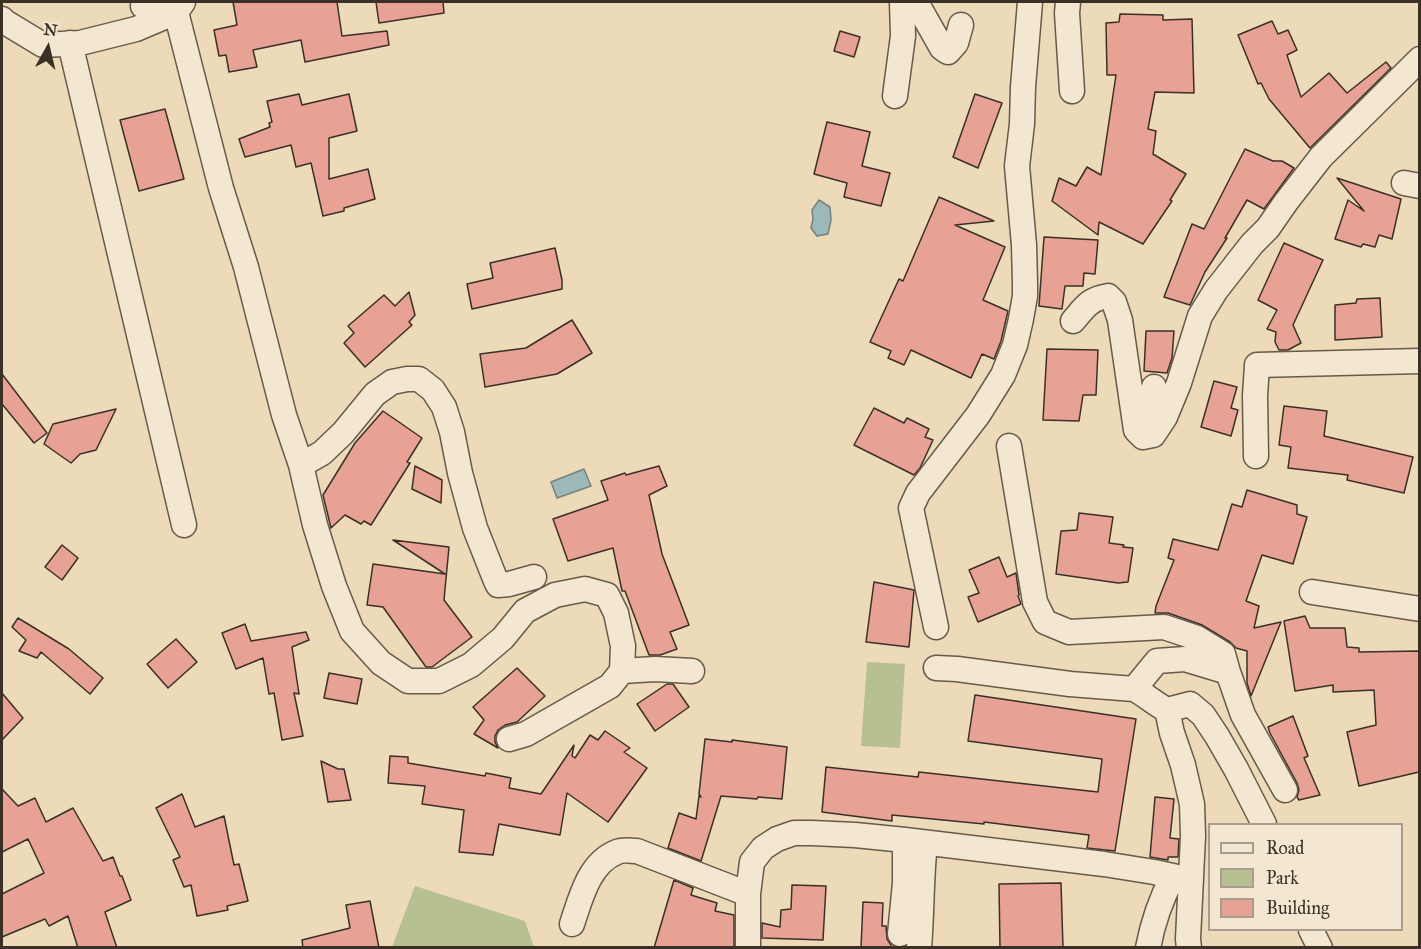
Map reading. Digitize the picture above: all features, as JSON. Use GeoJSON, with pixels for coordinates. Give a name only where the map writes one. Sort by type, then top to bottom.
{"type":"FeatureCollection","features":[{"type":"Feature","properties":{"kind":"street"},"geometry":{"type":"LineString","coordinates":[[895,96],[903,36],[902,2]]}},
{"type":"Feature","properties":{"kind":"street"},"geometry":{"type":"LineString","coordinates":[[916,2],[942,48],[948,52],[956,43],[961,25]]}},
{"type":"Feature","properties":{"kind":"street"},"geometry":{"type":"LineString","coordinates":[[936,627],[911,508],[918,493],[978,415],[1004,375],[1015,345],[1025,296],[1024,245],[1017,166],[1030,2]]}},
{"type":"Feature","properties":{"kind":"street"},"geometry":{"type":"LineString","coordinates":[[1068,2],[1072,92]]}},
{"type":"Feature","properties":{"kind":"street"},"geometry":{"type":"LineString","coordinates":[[2,19],[44,45],[70,43],[136,29],[167,5],[246,267],[284,415],[301,465],[315,525],[334,586],[352,631],[381,663],[408,681],[439,681],[471,665],[503,638],[525,611],[555,595],[585,589],[607,595],[616,613],[623,646],[622,671],[610,686],[526,734],[509,740]]}},
{"type":"Feature","properties":{"kind":"street"},"geometry":{"type":"LineString","coordinates":[[70,43],[184,525]]}},
{"type":"Feature","properties":{"kind":"street"},"geometry":{"type":"LineString","coordinates":[[1073,321],[1086,306],[1097,298],[1108,296],[1114,302],[1120,320],[1136,430],[1143,437],[1153,435],[1165,417],[1179,383],[1200,316],[1216,290],[1252,244],[1268,228],[1321,157],[1419,59]]}},
{"type":"Feature","properties":{"kind":"street"},"geometry":{"type":"LineString","coordinates":[[1256,456],[1257,365],[1419,361]]}},
{"type":"Feature","properties":{"kind":"street"},"geometry":{"type":"LineString","coordinates":[[301,465],[322,453],[343,433],[375,394],[392,382],[419,379],[433,390],[444,407],[475,528],[495,581],[498,585],[504,585],[534,577]]}},
{"type":"Feature","properties":{"kind":"street"},"geometry":{"type":"LineString","coordinates":[[1134,417],[1146,411],[1154,387]]}},
{"type":"Feature","properties":{"kind":"street"},"geometry":{"type":"LineString","coordinates":[[1009,446],[1035,602],[1045,622],[1069,632],[1164,627],[1197,638],[1223,654],[1243,715],[1285,790]]}},
{"type":"Feature","properties":{"kind":"street"},"geometry":{"type":"LineString","coordinates":[[1312,592],[1419,609]]}},
{"type":"Feature","properties":{"kind":"street"},"geometry":{"type":"LineString","coordinates":[[1134,689],[1157,661],[1185,659],[1228,672]]}},
{"type":"Feature","properties":{"kind":"street"},"geometry":{"type":"LineString","coordinates":[[936,668],[1134,689],[1167,710],[1190,704],[1203,715],[1236,769],[1263,823]]}},
{"type":"Feature","properties":{"kind":"street"},"geometry":{"type":"LineString","coordinates":[[622,671],[655,669],[692,671]]}},
{"type":"Feature","properties":{"kind":"street"},"geometry":{"type":"LineString","coordinates":[[1167,710],[1172,733],[1184,765],[1192,804],[1193,836],[1182,878],[1189,948]]}},
{"type":"Feature","properties":{"kind":"street"},"geometry":{"type":"LineString","coordinates":[[748,948],[748,894],[752,862],[763,848],[777,839],[794,833],[855,835],[1104,864],[1182,878]]}},
{"type":"Feature","properties":{"kind":"street"},"geometry":{"type":"LineString","coordinates":[[909,941],[922,866],[915,842]]}},
{"type":"Feature","properties":{"kind":"street"},"geometry":{"type":"LineString","coordinates":[[572,924],[582,892],[598,864],[619,851],[636,852],[748,894]]}},
{"type":"Feature","properties":{"kind":"street"},"geometry":{"type":"LineString","coordinates":[[1148,948],[1154,919],[1162,897],[1182,878]]}},
{"type":"Feature","properties":{"kind":"street"},"geometry":{"type":"LineString","coordinates":[[1312,931],[1320,948]]}},
{"type":"Feature","properties":{"kind":"green space"},"geometry":{"type":"Polygon","coordinates":[[[867,662],[905,664],[900,748],[861,746],[867,662]]]}},
{"type":"Feature","properties":{"kind":"green space"},"geometry":{"type":"Polygon","coordinates":[[[415,886],[525,921],[534,947],[392,947],[415,886]]]}},
{"type":"Feature","properties":{"kind":"water"},"geometry":{"type":"Polygon","coordinates":[[[819,200],[830,207],[831,220],[828,234],[817,236],[811,228],[812,210],[819,200]]]}},
{"type":"Feature","properties":{"kind":"water"},"geometry":{"type":"Polygon","coordinates":[[[584,469],[591,486],[557,498],[551,482],[584,469]]]}},
{"type":"Feature","properties":{"kind":"building"},"geometry":{"type":"Polygon","coordinates":[[[233,2],[337,2],[342,36],[387,31],[389,45],[305,62],[301,40],[253,50],[257,67],[229,72],[226,55],[219,56],[214,30],[237,25],[233,2]]]}},
{"type":"Feature","properties":{"kind":"building"},"geometry":{"type":"Polygon","coordinates":[[[376,2],[443,2],[444,13],[379,23],[376,2]]]}},
{"type":"Feature","properties":{"kind":"building"},"geometry":{"type":"Polygon","coordinates":[[[1120,14],[1163,15],[1163,20],[1192,19],[1194,93],[1155,92],[1148,129],[1156,131],[1153,154],[1186,174],[1170,200],[1172,201],[1143,244],[1099,222],[1098,235],[1052,201],[1059,178],[1076,186],[1087,167],[1101,175],[1116,75],[1107,75],[1106,23],[1119,22],[1120,14]]]}},
{"type":"Feature","properties":{"kind":"building"},"geometry":{"type":"Polygon","coordinates":[[[1272,21],[1278,34],[1288,30],[1297,50],[1287,55],[1301,97],[1329,73],[1347,93],[1386,62],[1391,68],[1310,148],[1269,99],[1261,83],[1258,84],[1238,35],[1272,21]]]}},
{"type":"Feature","properties":{"kind":"building"},"geometry":{"type":"Polygon","coordinates":[[[840,31],[860,37],[854,57],[834,51],[840,31]]]}},
{"type":"Feature","properties":{"kind":"building"},"geometry":{"type":"Polygon","coordinates":[[[299,94],[302,105],[349,94],[357,131],[329,138],[329,179],[368,169],[375,199],[323,216],[311,163],[296,167],[291,145],[245,157],[239,139],[270,127],[269,123],[272,122],[267,101],[299,94]]]}},
{"type":"Feature","properties":{"kind":"building"},"geometry":{"type":"Polygon","coordinates":[[[975,94],[1002,103],[978,168],[953,157],[975,94]]]}},
{"type":"Feature","properties":{"kind":"building"},"geometry":{"type":"Polygon","coordinates":[[[165,109],[184,179],[139,191],[120,120],[165,109]]]}},
{"type":"Feature","properties":{"kind":"building"},"geometry":{"type":"Polygon","coordinates":[[[827,122],[870,132],[862,166],[890,173],[881,206],[844,197],[847,183],[814,174],[827,122]]]}},
{"type":"Feature","properties":{"kind":"building"},"geometry":{"type":"Polygon","coordinates":[[[1245,149],[1273,161],[1282,161],[1294,168],[1264,209],[1247,200],[1225,238],[1227,238],[1205,272],[1190,305],[1164,297],[1192,224],[1204,229],[1245,149]]]}},
{"type":"Feature","properties":{"kind":"building"},"geometry":{"type":"Polygon","coordinates":[[[1337,178],[1401,199],[1392,239],[1379,235],[1375,247],[1363,244],[1361,247],[1335,239],[1348,200],[1364,211],[1337,178]]]}},
{"type":"Feature","properties":{"kind":"building"},"geometry":{"type":"Polygon","coordinates":[[[939,197],[994,221],[955,225],[1005,247],[983,300],[1008,311],[1001,341],[994,359],[982,354],[971,378],[911,350],[904,365],[888,358],[891,351],[870,342],[899,279],[903,281],[939,197]]]}},
{"type":"Feature","properties":{"kind":"building"},"geometry":{"type":"Polygon","coordinates":[[[1044,237],[1098,240],[1095,274],[1084,273],[1083,286],[1065,286],[1062,309],[1039,306],[1044,237]]]}},
{"type":"Feature","properties":{"kind":"building"},"geometry":{"type":"Polygon","coordinates":[[[1284,243],[1323,260],[1293,325],[1301,343],[1288,350],[1279,350],[1275,342],[1276,332],[1267,329],[1277,310],[1258,300],[1284,243]]]}},
{"type":"Feature","properties":{"kind":"building"},"geometry":{"type":"Polygon","coordinates":[[[555,248],[562,289],[472,309],[467,284],[493,278],[490,263],[555,248]]]}},
{"type":"Feature","properties":{"kind":"building"},"geometry":{"type":"Polygon","coordinates":[[[409,292],[415,315],[409,322],[412,325],[365,367],[344,343],[354,333],[348,326],[384,295],[395,306],[409,292]]]}},
{"type":"Feature","properties":{"kind":"building"},"geometry":{"type":"Polygon","coordinates":[[[1380,298],[1382,337],[1335,340],[1335,305],[1356,303],[1357,299],[1380,298]]]}},
{"type":"Feature","properties":{"kind":"building"},"geometry":{"type":"Polygon","coordinates":[[[572,320],[592,353],[557,374],[485,387],[480,354],[526,348],[572,320]]]}},
{"type":"Feature","properties":{"kind":"building"},"geometry":{"type":"Polygon","coordinates":[[[1146,331],[1174,331],[1172,358],[1167,373],[1144,371],[1146,331]]]}},
{"type":"Feature","properties":{"kind":"building"},"geometry":{"type":"Polygon","coordinates":[[[1047,349],[1098,350],[1096,395],[1083,395],[1079,421],[1043,420],[1047,349]]]}},
{"type":"Feature","properties":{"kind":"building"},"geometry":{"type":"Polygon","coordinates":[[[2,374],[47,433],[34,443],[2,404],[2,374]]]}},
{"type":"Feature","properties":{"kind":"building"},"geometry":{"type":"Polygon","coordinates":[[[1214,381],[1237,387],[1231,408],[1238,410],[1231,436],[1201,427],[1214,381]]]}},
{"type":"Feature","properties":{"kind":"building"},"geometry":{"type":"Polygon","coordinates":[[[1284,406],[1327,411],[1324,436],[1413,457],[1404,493],[1347,480],[1348,475],[1288,468],[1291,447],[1279,445],[1284,406]]]}},
{"type":"Feature","properties":{"kind":"building"},"geometry":{"type":"Polygon","coordinates":[[[874,408],[904,423],[907,418],[929,429],[925,437],[933,440],[920,468],[914,475],[854,445],[874,408]]]}},
{"type":"Feature","properties":{"kind":"building"},"geometry":{"type":"Polygon","coordinates":[[[116,409],[96,450],[80,454],[71,463],[44,444],[53,424],[116,409]]]}},
{"type":"Feature","properties":{"kind":"building"},"geometry":{"type":"Polygon","coordinates":[[[383,411],[422,438],[407,462],[410,463],[371,525],[364,521],[361,524],[345,515],[331,528],[323,495],[355,443],[383,411]]]}},
{"type":"Feature","properties":{"kind":"building"},"geometry":{"type":"Polygon","coordinates":[[[415,466],[442,480],[441,503],[412,489],[415,466]]]}},
{"type":"Feature","properties":{"kind":"building"},"geometry":{"type":"Polygon","coordinates":[[[659,466],[667,486],[649,495],[662,554],[689,625],[670,632],[677,649],[660,655],[649,655],[625,591],[622,591],[613,548],[568,561],[553,519],[608,500],[601,481],[659,466]]]}},
{"type":"Feature","properties":{"kind":"building"},"geometry":{"type":"Polygon","coordinates":[[[1247,490],[1297,505],[1297,514],[1307,517],[1293,564],[1262,555],[1246,601],[1259,606],[1254,628],[1281,622],[1251,696],[1247,683],[1247,651],[1236,648],[1202,625],[1168,613],[1155,613],[1174,560],[1168,558],[1173,539],[1218,550],[1232,504],[1242,507],[1247,490]]]}},
{"type":"Feature","properties":{"kind":"building"},"geometry":{"type":"Polygon","coordinates":[[[1079,513],[1113,517],[1109,543],[1133,548],[1128,582],[1118,583],[1056,574],[1061,531],[1077,530],[1079,513]]]}},
{"type":"Feature","properties":{"kind":"building"},"geometry":{"type":"Polygon","coordinates":[[[393,540],[449,547],[444,600],[472,637],[432,667],[426,667],[383,607],[367,605],[373,564],[445,574],[393,540]]]}},
{"type":"Feature","properties":{"kind":"building"},"geometry":{"type":"Polygon","coordinates":[[[62,545],[78,558],[62,580],[45,567],[62,545]]]}},
{"type":"Feature","properties":{"kind":"building"},"geometry":{"type":"Polygon","coordinates":[[[999,557],[1007,577],[1016,573],[1021,604],[978,622],[968,597],[979,593],[969,570],[999,557]]]}},
{"type":"Feature","properties":{"kind":"building"},"geometry":{"type":"Polygon","coordinates":[[[874,582],[914,590],[909,647],[866,642],[874,582]]]}},
{"type":"Feature","properties":{"kind":"building"},"geometry":{"type":"Polygon","coordinates":[[[1305,616],[1310,628],[1345,628],[1347,647],[1359,648],[1359,652],[1419,651],[1419,772],[1359,786],[1347,732],[1376,725],[1374,690],[1333,692],[1333,685],[1295,691],[1284,621],[1305,616]]]}},
{"type":"Feature","properties":{"kind":"building"},"geometry":{"type":"Polygon","coordinates":[[[18,618],[69,649],[103,678],[90,694],[41,652],[37,658],[19,651],[26,640],[12,627],[18,618]]]}},
{"type":"Feature","properties":{"kind":"building"},"geometry":{"type":"Polygon","coordinates":[[[245,624],[251,641],[306,632],[309,640],[292,647],[299,694],[294,693],[303,736],[282,740],[274,693],[269,694],[263,658],[236,669],[222,633],[245,624]]]}},
{"type":"Feature","properties":{"kind":"building"},"geometry":{"type":"Polygon","coordinates":[[[176,639],[197,662],[168,688],[147,664],[176,639]]]}},
{"type":"Feature","properties":{"kind":"building"},"geometry":{"type":"Polygon","coordinates":[[[517,668],[545,696],[517,722],[505,725],[498,730],[495,742],[498,748],[474,734],[484,720],[473,707],[517,668]]]}},
{"type":"Feature","properties":{"kind":"building"},"geometry":{"type":"Polygon","coordinates":[[[329,673],[362,679],[357,704],[324,698],[329,673]]]}},
{"type":"Feature","properties":{"kind":"building"},"geometry":{"type":"Polygon","coordinates":[[[667,684],[673,684],[689,707],[655,731],[637,704],[667,684]]]}},
{"type":"Feature","properties":{"kind":"building"},"geometry":{"type":"Polygon","coordinates":[[[2,693],[23,718],[2,740],[2,693]]]}},
{"type":"Feature","properties":{"kind":"building"},"geometry":{"type":"Polygon","coordinates":[[[975,695],[1136,719],[1115,851],[1087,848],[1089,835],[984,822],[984,824],[892,815],[892,821],[822,812],[826,767],[918,777],[919,772],[1098,792],[1102,759],[968,741],[975,695]]]}},
{"type":"Feature","properties":{"kind":"building"},"geometry":{"type":"Polygon","coordinates":[[[1293,716],[1308,756],[1304,758],[1320,795],[1299,800],[1297,783],[1268,727],[1293,716]]]}},
{"type":"Feature","properties":{"kind":"building"},"geometry":{"type":"Polygon","coordinates":[[[605,731],[630,748],[624,752],[647,768],[608,822],[567,793],[560,835],[499,824],[493,855],[459,852],[464,810],[422,804],[425,786],[388,783],[390,756],[408,757],[408,763],[511,778],[509,788],[541,794],[574,745],[572,756],[575,758],[590,735],[598,740],[605,731]]]}},
{"type":"Feature","properties":{"kind":"building"},"geometry":{"type":"Polygon","coordinates":[[[705,739],[787,747],[782,799],[721,796],[701,861],[668,848],[679,813],[696,819],[699,796],[701,797],[699,794],[705,739]]]}},
{"type":"Feature","properties":{"kind":"building"},"geometry":{"type":"Polygon","coordinates":[[[321,761],[338,769],[344,769],[351,800],[328,802],[321,761]]]}},
{"type":"Feature","properties":{"kind":"building"},"geometry":{"type":"Polygon","coordinates":[[[2,789],[18,806],[35,798],[46,822],[73,808],[103,861],[113,857],[131,900],[105,912],[117,948],[78,948],[68,916],[49,926],[45,919],[2,937],[2,894],[44,873],[28,839],[2,852],[2,789]]]}},
{"type":"Feature","properties":{"kind":"building"},"geometry":{"type":"Polygon","coordinates":[[[182,794],[195,827],[224,816],[234,865],[239,864],[248,901],[227,906],[228,910],[197,916],[191,885],[184,887],[173,860],[180,857],[156,808],[182,794]]]}},
{"type":"Feature","properties":{"kind":"building"},"geometry":{"type":"Polygon","coordinates":[[[1155,797],[1174,799],[1170,838],[1179,839],[1178,857],[1168,857],[1168,860],[1150,857],[1155,797]]]}},
{"type":"Feature","properties":{"kind":"building"},"geometry":{"type":"Polygon","coordinates":[[[674,880],[693,888],[691,895],[717,903],[715,911],[734,915],[734,948],[654,948],[674,880]]]}},
{"type":"Feature","properties":{"kind":"building"},"geometry":{"type":"Polygon","coordinates":[[[1061,883],[1063,948],[1000,948],[999,884],[1061,883]]]}},
{"type":"Feature","properties":{"kind":"building"},"geometry":{"type":"Polygon","coordinates":[[[792,885],[826,886],[823,940],[762,938],[762,923],[780,927],[781,910],[791,909],[792,885]]]}},
{"type":"Feature","properties":{"kind":"building"},"geometry":{"type":"Polygon","coordinates":[[[370,901],[379,948],[303,948],[302,940],[350,928],[346,905],[370,901]]]}},
{"type":"Feature","properties":{"kind":"building"},"geometry":{"type":"Polygon","coordinates":[[[863,902],[883,903],[882,926],[886,926],[887,939],[891,948],[861,948],[863,902]]]}}]}
